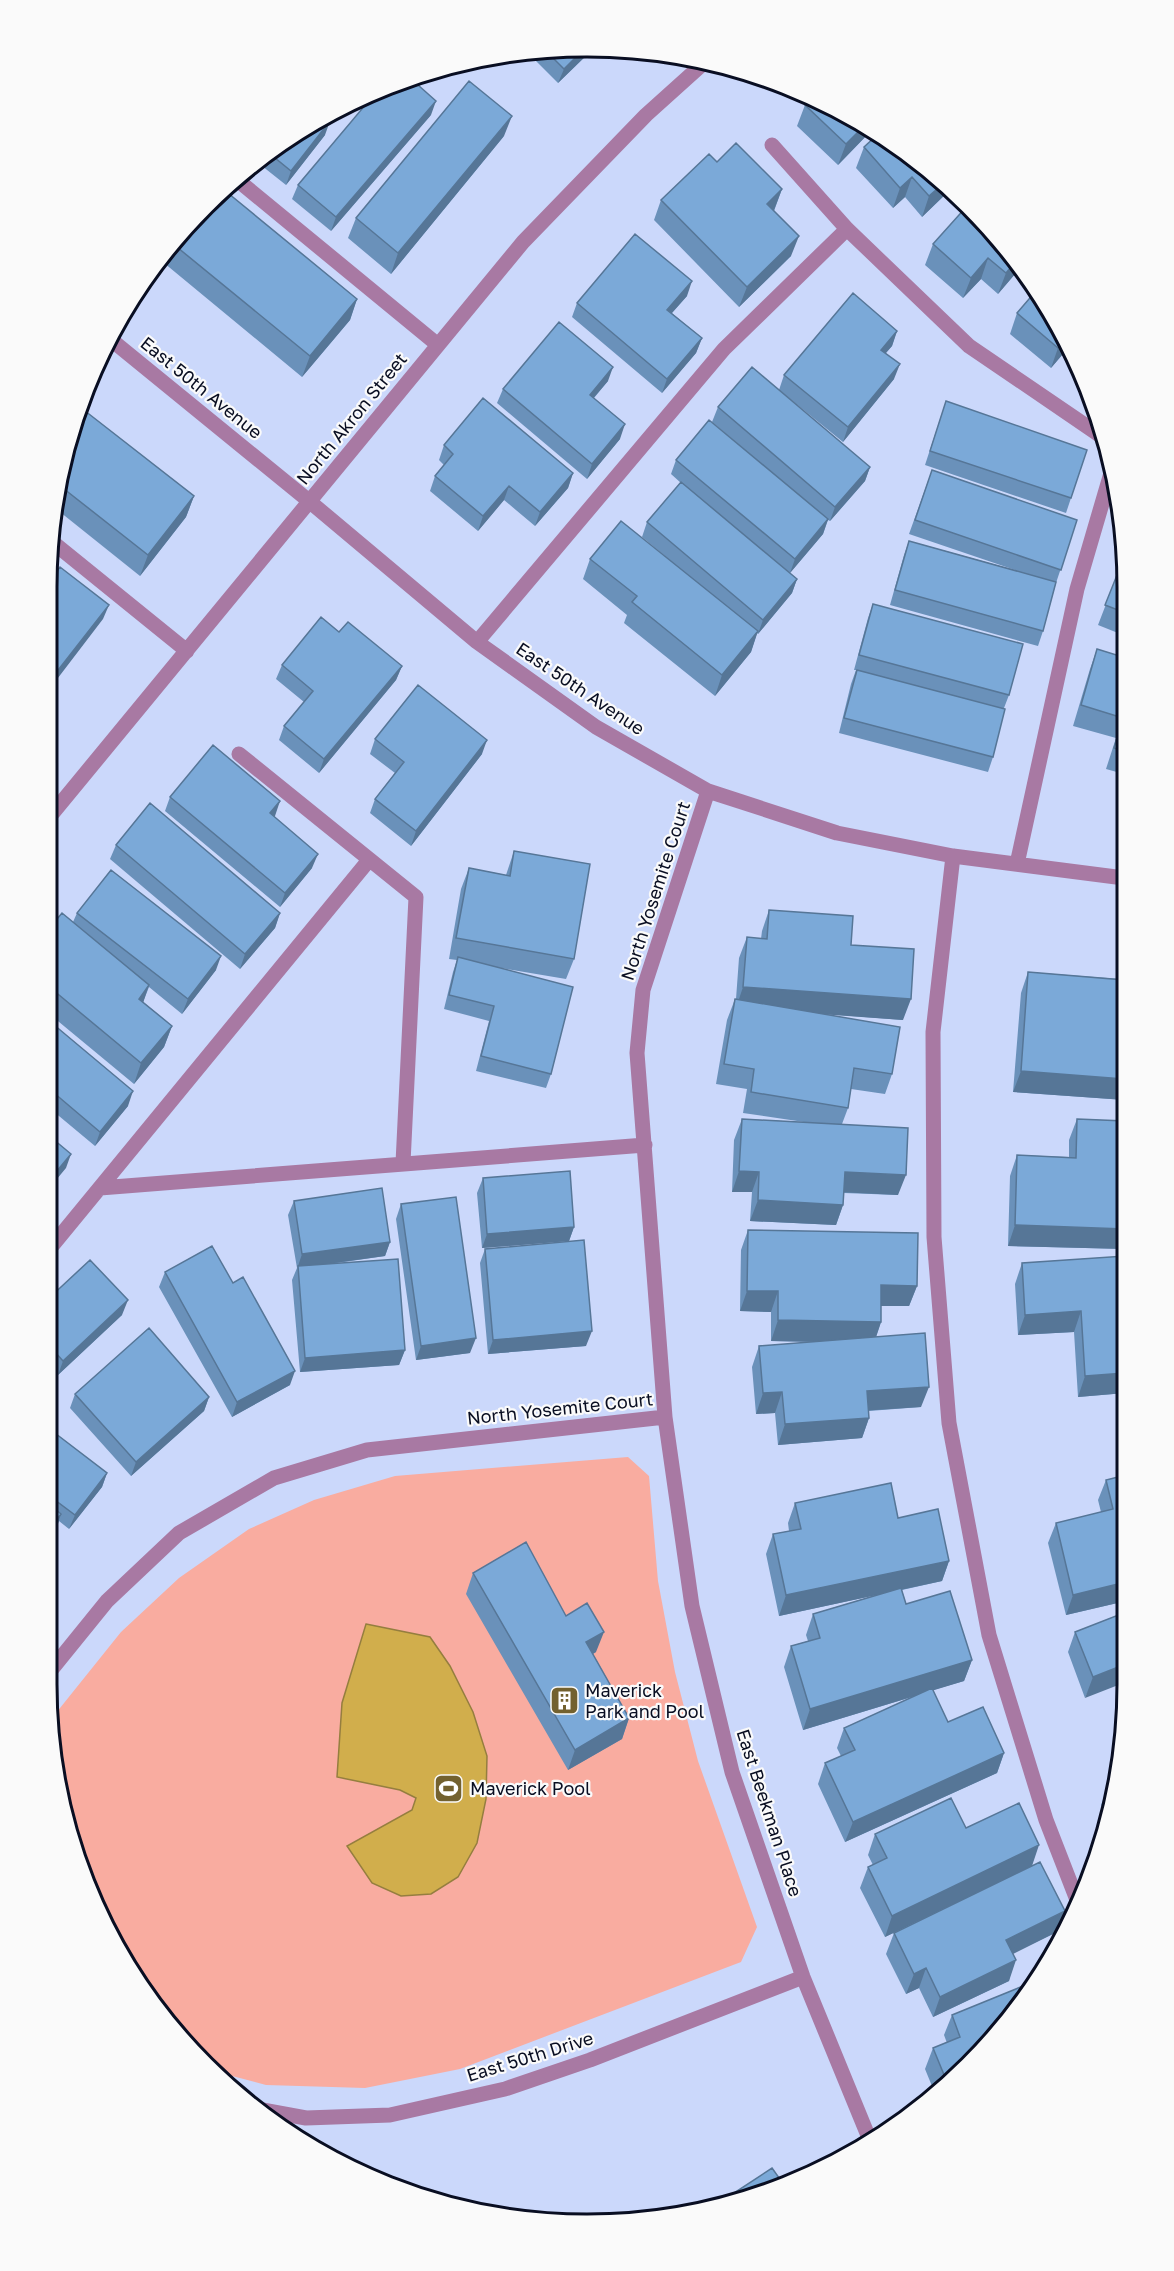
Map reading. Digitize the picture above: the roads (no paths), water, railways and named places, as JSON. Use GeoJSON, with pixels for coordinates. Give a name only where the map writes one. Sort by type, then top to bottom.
{"type":"FeatureCollection","features":[{"type":"Feature","properties":{"kind":"street","name":"North Akron Street"},"geometry":{"type":"LineString","coordinates":[[57,808],[523,242],[646,115],[697,69]]}},
{"type":"Feature","properties":{"kind":"street"},"geometry":{"type":"LineString","coordinates":[[772,145],[847,229],[969,346],[1093,431]]}},
{"type":"Feature","properties":{"kind":"street"},"geometry":{"type":"LineString","coordinates":[[243,185],[438,345]]}},
{"type":"Feature","properties":{"kind":"street"},"geometry":{"type":"LineString","coordinates":[[477,642],[724,349],[847,229]]}},
{"type":"Feature","properties":{"kind":"street","name":"East 50th Avenue"},"geometry":{"type":"LineString","coordinates":[[117,344],[477,642],[596,727],[708,791],[837,833],[953,856],[1117,877]]}},
{"type":"Feature","properties":{"kind":"street"},"geometry":{"type":"LineString","coordinates":[[1017,864],[1077,590],[1107,486]]}},
{"type":"Feature","properties":{"kind":"street"},"geometry":{"type":"LineString","coordinates":[[59,547],[187,651]]}},
{"type":"Feature","properties":{"kind":"street"},"geometry":{"type":"LineString","coordinates":[[239,754],[416,897],[403,1163]]}},
{"type":"Feature","properties":{"kind":"street","name":"North Yosemite Court"},"geometry":{"type":"LineString","coordinates":[[57,1662],[107,1601],[179,1533],[274,1478],[367,1450],[665,1417],[637,1053],[643,990],[708,791]]}},
{"type":"Feature","properties":{"kind":"street"},"geometry":{"type":"LineString","coordinates":[[953,856],[933,1032],[934,1237],[949,1423],[989,1635],[1046,1820],[1074,1893]]}},
{"type":"Feature","properties":{"kind":"street"},"geometry":{"type":"LineString","coordinates":[[57,1240],[369,860]]}},
{"type":"Feature","properties":{"kind":"street"},"geometry":{"type":"LineString","coordinates":[[100,1188],[645,1145]]}},
{"type":"Feature","properties":{"kind":"street","name":"East Beekman Place"},"geometry":{"type":"LineString","coordinates":[[665,1417],[692,1606],[732,1772],[803,1977],[867,2134]]}},
{"type":"Feature","properties":{"kind":"street","name":"East 50th Drive"},"geometry":{"type":"LineString","coordinates":[[276,2112],[306,2118],[390,2115],[505,2089],[590,2060],[803,1977]]}},
{"type":"Feature","properties":{"kind":"place","name":"Maverick Park and Pool"},"geometry":{"type":"Point","coordinates":[564,1701]}},
{"type":"Feature","properties":{"kind":"place","name":"Maverick Pool"},"geometry":{"type":"Point","coordinates":[449,1789]}}]}
